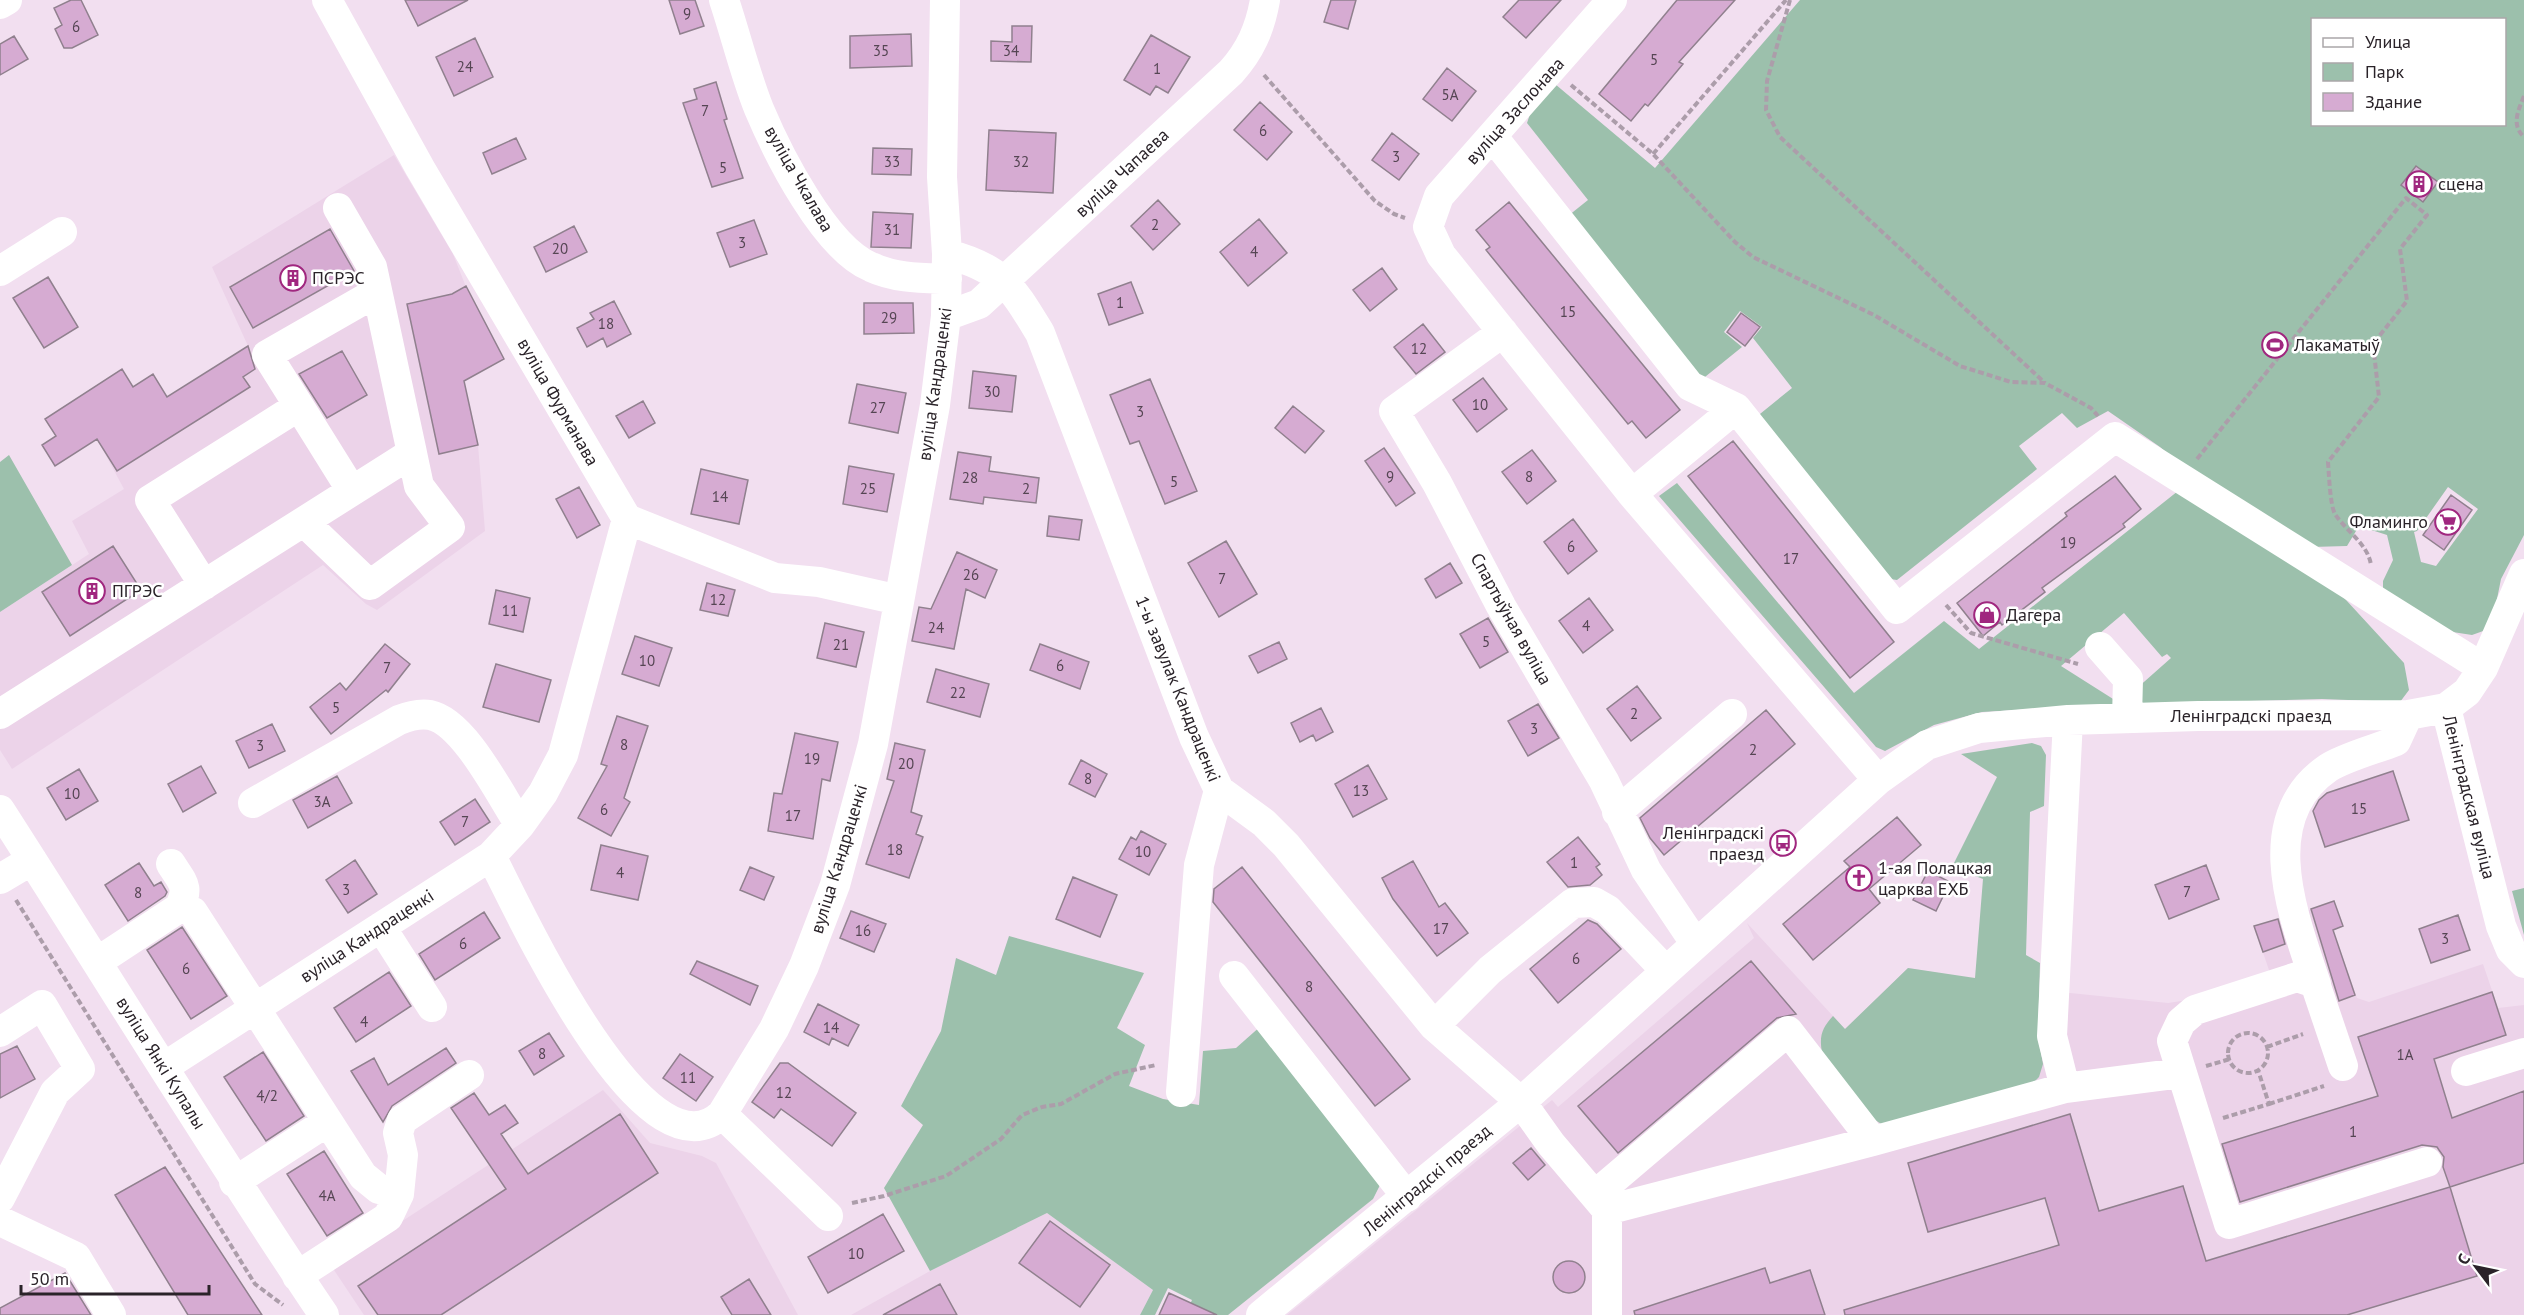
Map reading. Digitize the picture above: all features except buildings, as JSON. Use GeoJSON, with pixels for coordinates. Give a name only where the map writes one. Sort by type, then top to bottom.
{"type":"FeatureCollection","features":[{"type":"Feature","properties":{"kind":"street"},"geometry":{"type":"LineString","coordinates":[[0,4],[7,0]]}},
{"type":"Feature","properties":{"kind":"street","name":"вуліца Фурманава"},"geometry":{"type":"LineString","coordinates":[[327,0],[420,168],[627,519]]}},
{"type":"Feature","properties":{"kind":"street","name":"вуліца Чкалава"},"geometry":{"type":"LineString","coordinates":[[724,0],[759,109],[801,189],[829,233],[847,253],[869,267],[897,276],[947,267]]}},
{"type":"Feature","properties":{"kind":"street","name":"вуліца Кандраценкі"},"geometry":{"type":"LineString","coordinates":[[722,1114],[774,1029],[804,966],[835,885],[873,744],[935,405],[946,316],[947,267],[942,177],[945,0]]}},
{"type":"Feature","properties":{"kind":"street","name":"вуліца Чапаева"},"geometry":{"type":"LineString","coordinates":[[946,316],[979,304],[1231,72],[1246,55],[1261,22],[1265,0]]}},
{"type":"Feature","properties":{"kind":"street","name":"вуліца Заслонава"},"geometry":{"type":"LineString","coordinates":[[1428,227],[1439,196],[1612,0]]}},
{"type":"Feature","properties":{"kind":"street"},"geometry":{"type":"LineString","coordinates":[[1493,137],[1690,386],[1736,408],[1897,609],[2115,437],[2483,668]]}},
{"type":"Feature","properties":{"kind":"street"},"geometry":{"type":"LineString","coordinates":[[304,522],[370,585],[450,527],[419,486],[372,267],[338,208]]}},
{"type":"Feature","properties":{"kind":"street"},"geometry":{"type":"LineString","coordinates":[[1428,227],[1441,255],[1632,494],[1878,780]]}},
{"type":"Feature","properties":{"kind":"street"},"geometry":{"type":"LineString","coordinates":[[0,271],[62,232]]}},
{"type":"Feature","properties":{"kind":"street","name":"1-ы завулак Кандраценкі"},"geometry":{"type":"LineString","coordinates":[[947,267],[976,262],[1005,281],[1040,333],[1190,726],[1219,790],[1263,823],[1286,846],[1434,1026],[1521,1102],[1551,1144],[1601,1202]]}},
{"type":"Feature","properties":{"kind":"street"},"geometry":{"type":"LineString","coordinates":[[352,491],[267,355],[377,292]]}},
{"type":"Feature","properties":{"kind":"street","name":"Спартыўная вуліца"},"geometry":{"type":"LineString","coordinates":[[1503,332],[1394,411],[1437,483],[1501,606],[1604,781],[1646,870],[1695,943]]}},
{"type":"Feature","properties":{"kind":"street"},"geometry":{"type":"LineString","coordinates":[[204,585],[150,500],[299,406]]}},
{"type":"Feature","properties":{"kind":"street"},"geometry":{"type":"LineString","coordinates":[[1632,494],[1736,408]]}},
{"type":"Feature","properties":{"kind":"street"},"geometry":{"type":"LineString","coordinates":[[0,714],[412,453]]}},
{"type":"Feature","properties":{"kind":"street"},"geometry":{"type":"LineString","coordinates":[[825,1213],[722,1114],[711,1125],[692,1128],[668,1119],[638,1097],[606,1060],[552,973],[491,856],[520,825],[543,793],[563,755],[627,519],[775,578],[819,582],[899,600]]}},
{"type":"Feature","properties":{"kind":"street","name":"Ленінградская вуліца"},"geometry":{"type":"LineString","coordinates":[[2524,574],[2483,668],[2467,692],[2446,708],[2501,926],[2511,950],[2524,963]]}},
{"type":"Feature","properties":{"kind":"street"},"geometry":{"type":"LineString","coordinates":[[2091,657],[2128,679],[2127,718]]}},
{"type":"Feature","properties":{"kind":"street","name":"Ленінградскі праезд"},"geometry":{"type":"LineString","coordinates":[[1261,1315],[1521,1102],[1878,780],[1927,745],[1979,729],[2068,720],[2408,716],[2446,708]]}},
{"type":"Feature","properties":{"kind":"street"},"geometry":{"type":"LineString","coordinates":[[1617,812],[1732,714]]}},
{"type":"Feature","properties":{"kind":"street"},"geometry":{"type":"LineString","coordinates":[[253,803],[399,720],[415,715],[432,715],[447,723],[468,743],[520,825]]}},
{"type":"Feature","properties":{"kind":"street"},"geometry":{"type":"LineString","coordinates":[[2332,1071],[2316,984],[2285,882],[2287,832],[2296,800],[2328,768],[2396,741],[2408,716]]}},
{"type":"Feature","properties":{"kind":"street"},"geometry":{"type":"LineString","coordinates":[[2065,1088],[2052,1036],[2068,720]]}},
{"type":"Feature","properties":{"kind":"street"},"geometry":{"type":"LineString","coordinates":[[1181,1092],[1199,866],[1219,790]]}},
{"type":"Feature","properties":{"kind":"street","name":"вуліца Янкі Купалы"},"geometry":{"type":"LineString","coordinates":[[0,810],[164,1066],[234,1182],[324,1315]]}},
{"type":"Feature","properties":{"kind":"street","name":"вуліца Кандраценкі"},"geometry":{"type":"LineString","coordinates":[[164,1066],[491,856]]}},
{"type":"Feature","properties":{"kind":"street"},"geometry":{"type":"LineString","coordinates":[[1,878],[32,860]]}},
{"type":"Feature","properties":{"kind":"street"},"geometry":{"type":"LineString","coordinates":[[97,962],[179,908],[185,895],[185,885],[171,864]]}},
{"type":"Feature","properties":{"kind":"street"},"geometry":{"type":"LineString","coordinates":[[1434,1026],[1490,970],[1573,903],[1594,902],[1608,910],[1665,970]]}},
{"type":"Feature","properties":{"kind":"street"},"geometry":{"type":"LineString","coordinates":[[193,912],[363,1176],[379,1189],[399,1194]]}},
{"type":"Feature","properties":{"kind":"street"},"geometry":{"type":"LineString","coordinates":[[381,927],[432,1007]]}},
{"type":"Feature","properties":{"kind":"street"},"geometry":{"type":"LineString","coordinates":[[1234,976],[1407,1197]]}},
{"type":"Feature","properties":{"kind":"street"},"geometry":{"type":"LineString","coordinates":[[2316,984],[2297,977],[2195,1010],[2181,1022],[2172,1041],[2190,1070],[2229,1224],[2427,1162]]}},
{"type":"Feature","properties":{"kind":"street"},"geometry":{"type":"LineString","coordinates":[[0,1032],[42,1005],[80,1069],[55,1092],[0,1198]]}},
{"type":"Feature","properties":{"kind":"street"},"geometry":{"type":"LineString","coordinates":[[1601,1202],[1788,1030],[1873,1142]]}},
{"type":"Feature","properties":{"kind":"street"},"geometry":{"type":"LineString","coordinates":[[2466,1071],[2524,1053]]}},
{"type":"Feature","properties":{"kind":"street"},"geometry":{"type":"LineString","coordinates":[[1601,1202],[1873,1142],[2065,1088],[2190,1070]]}},
{"type":"Feature","properties":{"kind":"street"},"geometry":{"type":"LineString","coordinates":[[297,1276],[388,1217],[399,1194],[404,1155],[398,1133],[402,1120],[469,1075]]}},
{"type":"Feature","properties":{"kind":"street"},"geometry":{"type":"LineString","coordinates":[[234,1182],[327,1122]]}},
{"type":"Feature","properties":{"kind":"street"},"geometry":{"type":"LineString","coordinates":[[1601,1202],[1607,1315]]}},
{"type":"Feature","properties":{"kind":"street"},"geometry":{"type":"LineString","coordinates":[[0,1221],[76,1257],[111,1315]]}},
{"type":"Feature","properties":{"kind":"path"},"geometry":{"type":"LineString","coordinates":[[1653,154],[1788,0]]}},
{"type":"Feature","properties":{"kind":"path"},"geometry":{"type":"LineString","coordinates":[[1788,0],[1767,81],[1766,110],[1780,137],[2045,383],[2091,408],[2115,437]]}},
{"type":"Feature","properties":{"kind":"path"},"geometry":{"type":"LineString","coordinates":[[1246,55],[1375,201],[1394,214],[1428,227]]}},
{"type":"Feature","properties":{"kind":"path"},"geometry":{"type":"LineString","coordinates":[[1552,69],[1653,154],[1735,242],[1753,257],[1874,315],[1960,366],[2011,382],[2045,383]]}},
{"type":"Feature","properties":{"kind":"path"},"geometry":{"type":"LineString","coordinates":[[2524,96],[2516,117],[2518,132],[2524,137]]}},
{"type":"Feature","properties":{"kind":"path"},"geometry":{"type":"LineString","coordinates":[[2181,479],[2406,198],[2427,215],[2400,249],[2407,301],[2373,344],[2379,397],[2328,462],[2334,513],[2354,534],[2370,559],[2374,601]]}},
{"type":"Feature","properties":{"kind":"path"},"geometry":{"type":"LineString","coordinates":[[1928,585],[1971,633],[2091,657]]}},
{"type":"Feature","properties":{"kind":"path"},"geometry":{"type":"LineString","coordinates":[[1,878],[255,1284],[286,1308]]}},
{"type":"Feature","properties":{"kind":"path"},"geometry":{"type":"LineString","coordinates":[[2267,1047],[2312,1031]]}},
{"type":"Feature","properties":{"kind":"path"},"geometry":{"type":"LineString","coordinates":[[2242,1034],[2258,1036],[2267,1047],[2266,1062],[2258,1070],[2247,1073],[2239,1071],[2230,1059],[2231,1044],[2242,1034]]}},
{"type":"Feature","properties":{"kind":"path"},"geometry":{"type":"LineString","coordinates":[[825,1213],[946,1176],[1001,1139],[1022,1115],[1042,1107],[1061,1104],[1114,1074],[1183,1058]]}},
{"type":"Feature","properties":{"kind":"path"},"geometry":{"type":"LineString","coordinates":[[2190,1070],[2230,1059]]}},
{"type":"Feature","properties":{"kind":"path"},"geometry":{"type":"LineString","coordinates":[[2258,1070],[2269,1104]]}},
{"type":"Feature","properties":{"kind":"path"},"geometry":{"type":"LineString","coordinates":[[2218,1120],[2324,1087],[2332,1071]]}},
{"type":"Feature","properties":{"kind":"shaded area"},"geometry":{"type":"Polygon","coordinates":[[[394,155],[453,254],[466,287],[504,359],[493,365],[491,363],[461,366],[478,445],[485,531],[377,610],[366,604],[323,565],[12,769],[0,750],[0,612],[89,554],[72,521],[124,489],[98,441],[248,346],[212,267],[394,155]]]}},
{"type":"Feature","properties":{"kind":"shaded area"},"geometry":{"type":"Polygon","coordinates":[[[2334,901],[2343,926],[2326,933],[2338,944],[2357,998],[2369,1002],[2483,964],[2498,1008],[2524,1005],[2524,1315],[1287,1315],[1552,1100],[1558,1107],[1754,938],[1747,923],[1845,1029],[1908,968],[2041,990],[2168,1003],[2194,999],[2271,976],[2254,926],[2334,901]]]}},
{"type":"Feature","properties":{"kind":"shaded area"},"geometry":{"type":"Polygon","coordinates":[[[603,1090],[650,1143],[702,1156],[716,1163],[798,1315],[364,1315],[332,1267],[603,1090]]]}},
{"type":"Feature","properties":{"kind":"shaded area"},"geometry":{"type":"Polygon","coordinates":[[[1047,1213],[1153,1290],[1140,1315],[851,1315],[930,1271],[1047,1213]]]}},
{"type":"Feature","properties":{"kind":"green space"},"geometry":{"type":"Polygon","coordinates":[[[1800,0],[2524,0],[2524,535],[2501,579],[2493,619],[2486,630],[2472,635],[2446,631],[2383,590],[2383,581],[2393,560],[2387,535],[2359,526],[2347,546],[2311,547],[2198,480],[2160,447],[2108,411],[2077,428],[2062,413],[2019,446],[2037,469],[1897,580],[1883,578],[1755,418],[1792,388],[1753,338],[1762,327],[1740,311],[1724,332],[1742,347],[1700,381],[1568,216],[1588,200],[1527,123],[1531,111],[1555,84],[1655,168],[1800,0]],[[2448,487],[2414,532],[2421,562],[2436,566],[2478,509],[2448,487]]]}},
{"type":"Feature","properties":{"kind":"green space"},"geometry":{"type":"Polygon","coordinates":[[[9,455],[72,565],[0,612],[0,462],[9,455]]]}},
{"type":"Feature","properties":{"kind":"green space"},"geometry":{"type":"Polygon","coordinates":[[[1677,483],[1854,693],[1944,621],[1979,649],[2178,491],[2335,588],[2404,663],[2409,690],[2400,702],[2322,699],[2135,704],[2136,689],[2171,658],[2167,654],[2162,657],[2124,613],[2061,666],[2121,704],[1982,712],[1934,725],[1885,751],[1876,747],[1659,496],[1677,483]]]}},
{"type":"Feature","properties":{"kind":"green space"},"geometry":{"type":"Polygon","coordinates":[[[2032,743],[2041,746],[2046,755],[2044,806],[2030,812],[2026,955],[2040,963],[2038,1036],[2043,1064],[2039,1077],[2030,1086],[1883,1125],[1875,1120],[1822,1052],[1822,1032],[1833,1016],[1845,1029],[1908,968],[1975,978],[1983,879],[1952,867],[1997,777],[1961,754],[2032,743]]]}},
{"type":"Feature","properties":{"kind":"green space"},"geometry":{"type":"Polygon","coordinates":[[[2524,888],[2524,935],[2512,891],[2524,888]]]}},
{"type":"Feature","properties":{"kind":"green space"},"geometry":{"type":"Polygon","coordinates":[[[1009,936],[1144,973],[1117,1028],[1145,1045],[1129,1086],[1163,1099],[1199,1105],[1203,1051],[1236,1048],[1262,1025],[1380,1185],[1373,1199],[1228,1315],[1185,1315],[1192,1300],[1168,1288],[1155,1315],[1140,1315],[1153,1290],[1047,1213],[930,1271],[884,1188],[923,1125],[901,1106],[941,1031],[956,958],[996,975],[1009,936]]]}},
{"type":"Feature","properties":{"kind":"place","name":"сцена"},"geometry":{"type":"Point","coordinates":[2419,184]}},
{"type":"Feature","properties":{"kind":"place","name":"ПСРЭС"},"geometry":{"type":"Point","coordinates":[293,278]}},
{"type":"Feature","properties":{"kind":"place","name":"Лакаматыў"},"geometry":{"type":"Point","coordinates":[2275,345]}},
{"type":"Feature","properties":{"kind":"place","name":"Фламинго"},"geometry":{"type":"Point","coordinates":[2448,522]}},
{"type":"Feature","properties":{"kind":"place","name":"ПГРЭС"},"geometry":{"type":"Point","coordinates":[92,591]}},
{"type":"Feature","properties":{"kind":"place","name":"Дагера"},"geometry":{"type":"Point","coordinates":[1987,615]}},
{"type":"Feature","properties":{"kind":"place","name":"Ленінградскі праезд"},"geometry":{"type":"Point","coordinates":[1783,843]}},
{"type":"Feature","properties":{"kind":"place","name":"1-ая Полацкая царква ЕХБ"},"geometry":{"type":"Point","coordinates":[1859,878]}}]}
